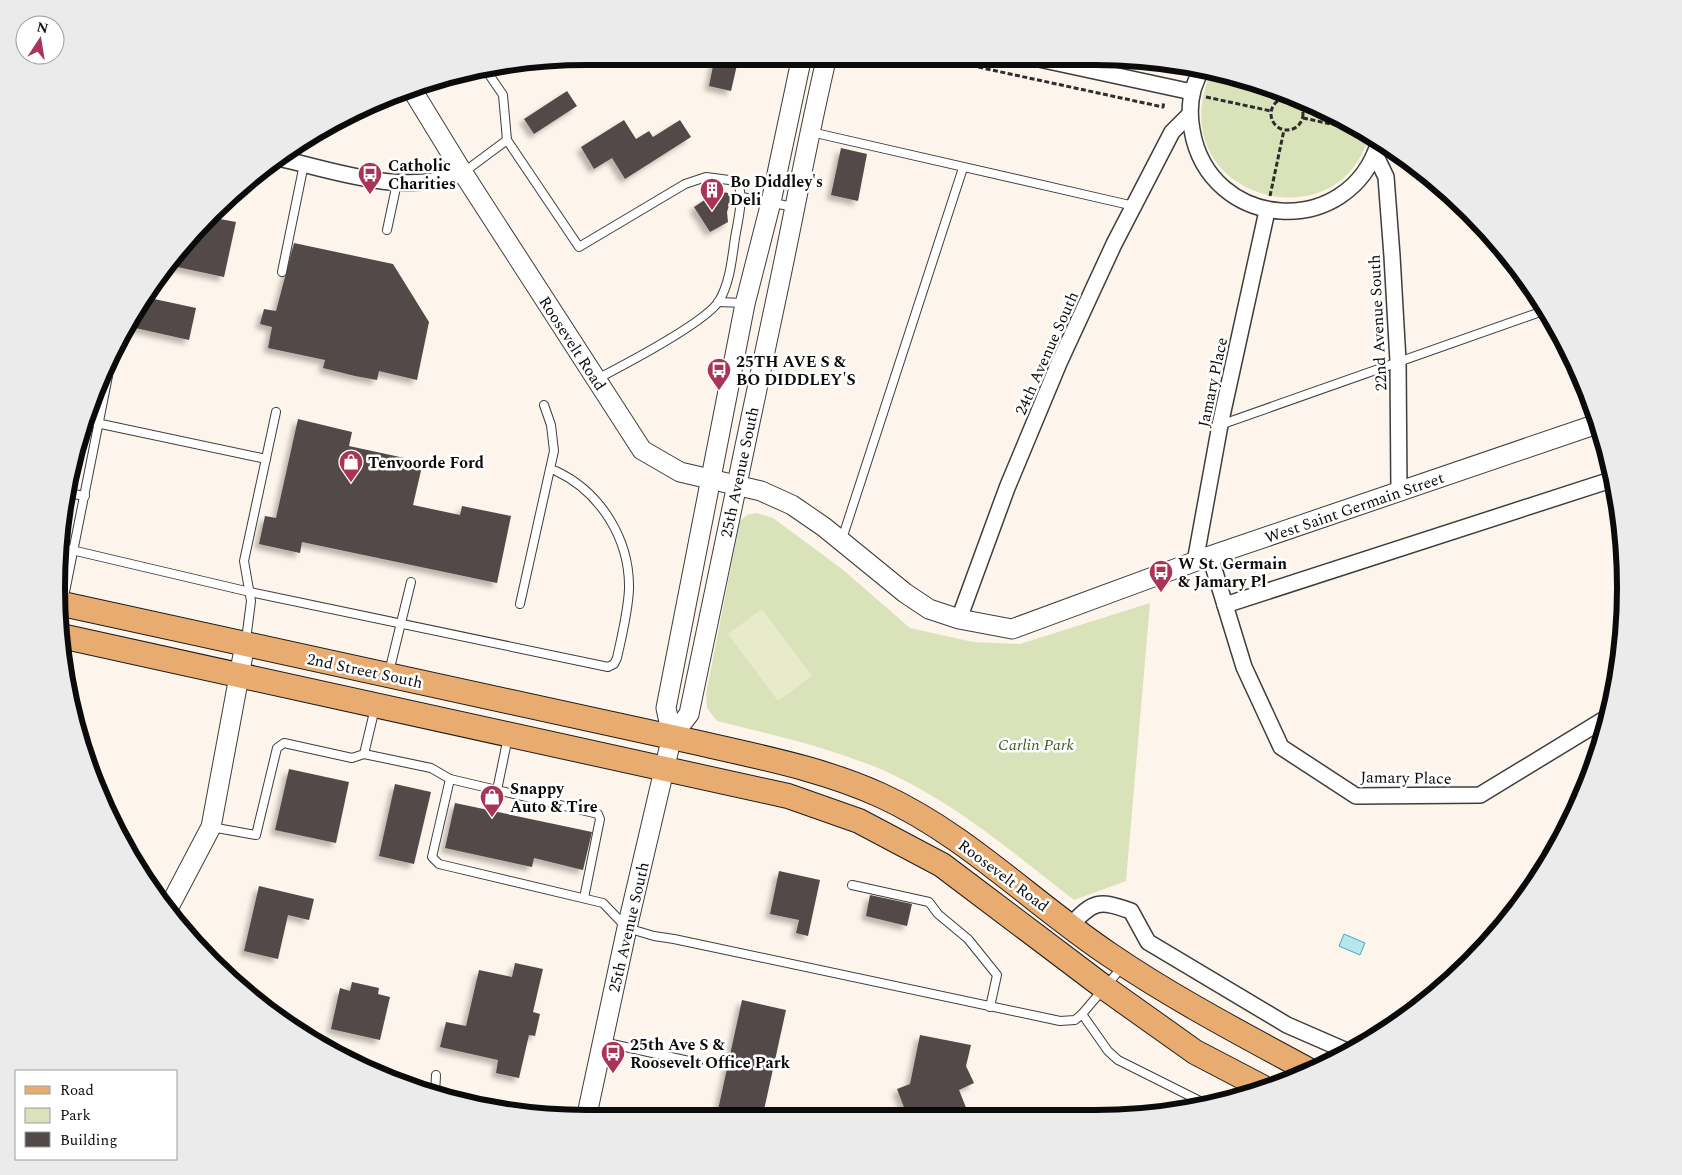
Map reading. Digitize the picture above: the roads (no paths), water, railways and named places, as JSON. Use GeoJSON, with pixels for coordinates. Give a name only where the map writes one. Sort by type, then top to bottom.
{"type":"FeatureCollection","features":[{"type":"Feature","properties":{"kind":"main road","name":"2nd Street South"},"geometry":{"type":"LineString","coordinates":[[66,605],[672,736]]}},
{"type":"Feature","properties":{"kind":"main road","name":"2nd Street South"},"geometry":{"type":"LineString","coordinates":[[67,637],[665,769]]}},
{"type":"Feature","properties":{"kind":"main road","name":"Roosevelt Road"},"geometry":{"type":"LineString","coordinates":[[672,736],[804,768],[880,795],[944,829],[1070,926],[1124,964],[1218,1022],[1302,1067]]}},
{"type":"Feature","properties":{"kind":"main road","name":"Roosevelt Road"},"geometry":{"type":"LineString","coordinates":[[665,769],[788,796],[859,821],[942,865],[1105,988],[1195,1052],[1256,1084]]}},
{"type":"Feature","properties":{"kind":"street","name":"25th Avenue South"},"geometry":{"type":"LineString","coordinates":[[588,1110],[627,928],[672,736],[666,708],[745,304],[771,202],[800,65]]}},
{"type":"Feature","properties":{"kind":"street","name":"25th Avenue South"},"geometry":{"type":"LineString","coordinates":[[672,736],[689,714],[735,484],[796,208],[809,131],[825,65]]}},
{"type":"Feature","properties":{"kind":"street"},"geometry":{"type":"LineString","coordinates":[[1067,65],[1192,92]]}},
{"type":"Feature","properties":{"kind":"street"},"geometry":{"type":"LineString","coordinates":[[1198,76],[1192,92],[1189,116],[1195,148],[1211,177],[1236,198],[1267,211],[1300,212],[1331,202],[1357,182],[1377,148]]}},
{"type":"Feature","properties":{"kind":"street","name":"Roosevelt Road"},"geometry":{"type":"LineString","coordinates":[[415,95],[463,173],[642,450],[680,472],[710,478]]}},
{"type":"Feature","properties":{"kind":"street","name":"24th Avenue South"},"geometry":{"type":"LineString","coordinates":[[959,618],[1007,488],[1059,363],[1134,206],[1172,132],[1189,116]]}},
{"type":"Feature","properties":{"kind":"street","name":"22nd Avenue South"},"geometry":{"type":"LineString","coordinates":[[1377,148],[1386,177],[1398,361],[1399,492]]}},
{"type":"Feature","properties":{"kind":"street"},"geometry":{"type":"LineString","coordinates":[[287,160],[397,183],[429,183],[445,180],[463,173]]}},
{"type":"Feature","properties":{"kind":"street","name":"Jamary Place"},"geometry":{"type":"LineString","coordinates":[[1267,211],[1220,425],[1202,559],[1225,604],[1244,667],[1281,747],[1356,796],[1480,794],[1599,722]]}},
{"type":"Feature","properties":{"kind":"street","name":"West Saint Germain Street"},"geometry":{"type":"LineString","coordinates":[[710,478],[761,491],[792,505],[904,593],[929,609],[959,618],[1012,629],[1202,559],[1591,426]]}},
{"type":"Feature","properties":{"kind":"street"},"geometry":{"type":"LineString","coordinates":[[1225,604],[1606,482]]}},
{"type":"Feature","properties":{"kind":"street"},"geometry":{"type":"LineString","coordinates":[[171,903],[211,827],[245,644]]}},
{"type":"Feature","properties":{"kind":"street"},"geometry":{"type":"LineString","coordinates":[[1070,926],[1087,908],[1106,903],[1131,911],[1148,942],[1287,1025],[1341,1048]]}},
{"type":"Feature","properties":{"kind":"lane"},"geometry":{"type":"LineString","coordinates":[[489,74],[503,95],[507,140],[579,247],[686,184],[706,177],[729,180],[739,185],[742,198],[732,259],[725,287],[718,302],[700,318],[634,360],[597,379]]}},
{"type":"Feature","properties":{"kind":"lane"},"geometry":{"type":"LineString","coordinates":[[809,131],[1134,206]]}},
{"type":"Feature","properties":{"kind":"lane"},"geometry":{"type":"LineString","coordinates":[[463,173],[507,140]]}},
{"type":"Feature","properties":{"kind":"lane"},"geometry":{"type":"LineString","coordinates":[[282,272],[304,164]]}},
{"type":"Feature","properties":{"kind":"lane"},"geometry":{"type":"LineString","coordinates":[[841,542],[963,168]]}},
{"type":"Feature","properties":{"kind":"lane"},"geometry":{"type":"LineString","coordinates":[[387,230],[397,183]]}},
{"type":"Feature","properties":{"kind":"lane"},"geometry":{"type":"LineString","coordinates":[[742,198],[796,208]]}},
{"type":"Feature","properties":{"kind":"lane"},"geometry":{"type":"LineString","coordinates":[[718,302],[745,304]]}},
{"type":"Feature","properties":{"kind":"lane"},"geometry":{"type":"LineString","coordinates":[[1220,425],[1539,313]]}},
{"type":"Feature","properties":{"kind":"lane"},"geometry":{"type":"LineString","coordinates":[[65,583],[85,496],[106,385]]}},
{"type":"Feature","properties":{"kind":"lane"},"geometry":{"type":"LineString","coordinates":[[520,604],[554,451],[551,425],[544,405]]}},
{"type":"Feature","properties":{"kind":"lane"},"geometry":{"type":"LineString","coordinates":[[245,644],[250,621],[250,592],[244,561],[276,412]]}},
{"type":"Feature","properties":{"kind":"lane"},"geometry":{"type":"LineString","coordinates":[[92,422],[266,459]]}},
{"type":"Feature","properties":{"kind":"lane"},"geometry":{"type":"LineString","coordinates":[[66,550],[250,592],[608,667],[614,664],[618,658],[629,591],[629,577],[624,549],[611,521],[594,498],[568,477],[556,471]]}},
{"type":"Feature","properties":{"kind":"lane"},"geometry":{"type":"LineString","coordinates":[[74,494],[85,496]]}},
{"type":"Feature","properties":{"kind":"lane"},"geometry":{"type":"LineString","coordinates":[[388,676],[411,582]]}},
{"type":"Feature","properties":{"kind":"lane"},"geometry":{"type":"LineString","coordinates":[[364,754],[376,704]]}},
{"type":"Feature","properties":{"kind":"lane"},"geometry":{"type":"LineString","coordinates":[[497,790],[508,734]]}},
{"type":"Feature","properties":{"kind":"lane"},"geometry":{"type":"LineString","coordinates":[[211,827],[256,836],[277,748],[284,742],[352,758],[364,754],[431,768],[450,779],[598,814],[600,819],[584,898]]}},
{"type":"Feature","properties":{"kind":"lane"},"geometry":{"type":"LineString","coordinates":[[450,779],[432,857],[439,864],[603,903],[627,928],[654,936],[1054,1021],[1075,1020],[1105,988],[1124,964]]}},
{"type":"Feature","properties":{"kind":"lane"},"geometry":{"type":"LineString","coordinates":[[852,885],[929,902],[938,914],[968,939],[993,968],[997,975],[990,1007]]}},
{"type":"Feature","properties":{"kind":"lane"},"geometry":{"type":"LineString","coordinates":[[1082,1014],[1108,1051],[1118,1060],[1197,1100]]}},
{"type":"Feature","properties":{"kind":"lane"},"geometry":{"type":"LineString","coordinates":[[603,1042],[698,1062]]}},
{"type":"Feature","properties":{"kind":"lane"},"geometry":{"type":"LineString","coordinates":[[435,1087],[436,1075]]}},
{"type":"Feature","properties":{"kind":"water"},"geometry":{"type":"Polygon","coordinates":[[[1344,934],[1365,943],[1360,955],[1339,946],[1344,934]]]}},
{"type":"Feature","properties":{"kind":"place","name":"Catholic Charities"},"geometry":{"type":"Point","coordinates":[370,195]}},
{"type":"Feature","properties":{"kind":"place","name":"Bo Diddley's Deli"},"geometry":{"type":"Point","coordinates":[712,211]}},
{"type":"Feature","properties":{"kind":"place","name":"25TH AVE S & BO DIDDLEY'S"},"geometry":{"type":"Point","coordinates":[719,391]}},
{"type":"Feature","properties":{"kind":"place","name":"Tenvoorde Ford"},"geometry":{"type":"Point","coordinates":[351,483]}},
{"type":"Feature","properties":{"kind":"place","name":"W St. Germain & Jamary Pl"},"geometry":{"type":"Point","coordinates":[1161,593]}},
{"type":"Feature","properties":{"kind":"place","name":"Snappy Auto & Tire"},"geometry":{"type":"Point","coordinates":[492,818]}},
{"type":"Feature","properties":{"kind":"place","name":"25th Ave S & Roosevelt Office Park"},"geometry":{"type":"Point","coordinates":[613,1074]}},
{"type":"Feature","properties":{"kind":"park label","name":"Carlin Park"},"geometry":{"type":"Point","coordinates":[1036,744]}}]}
